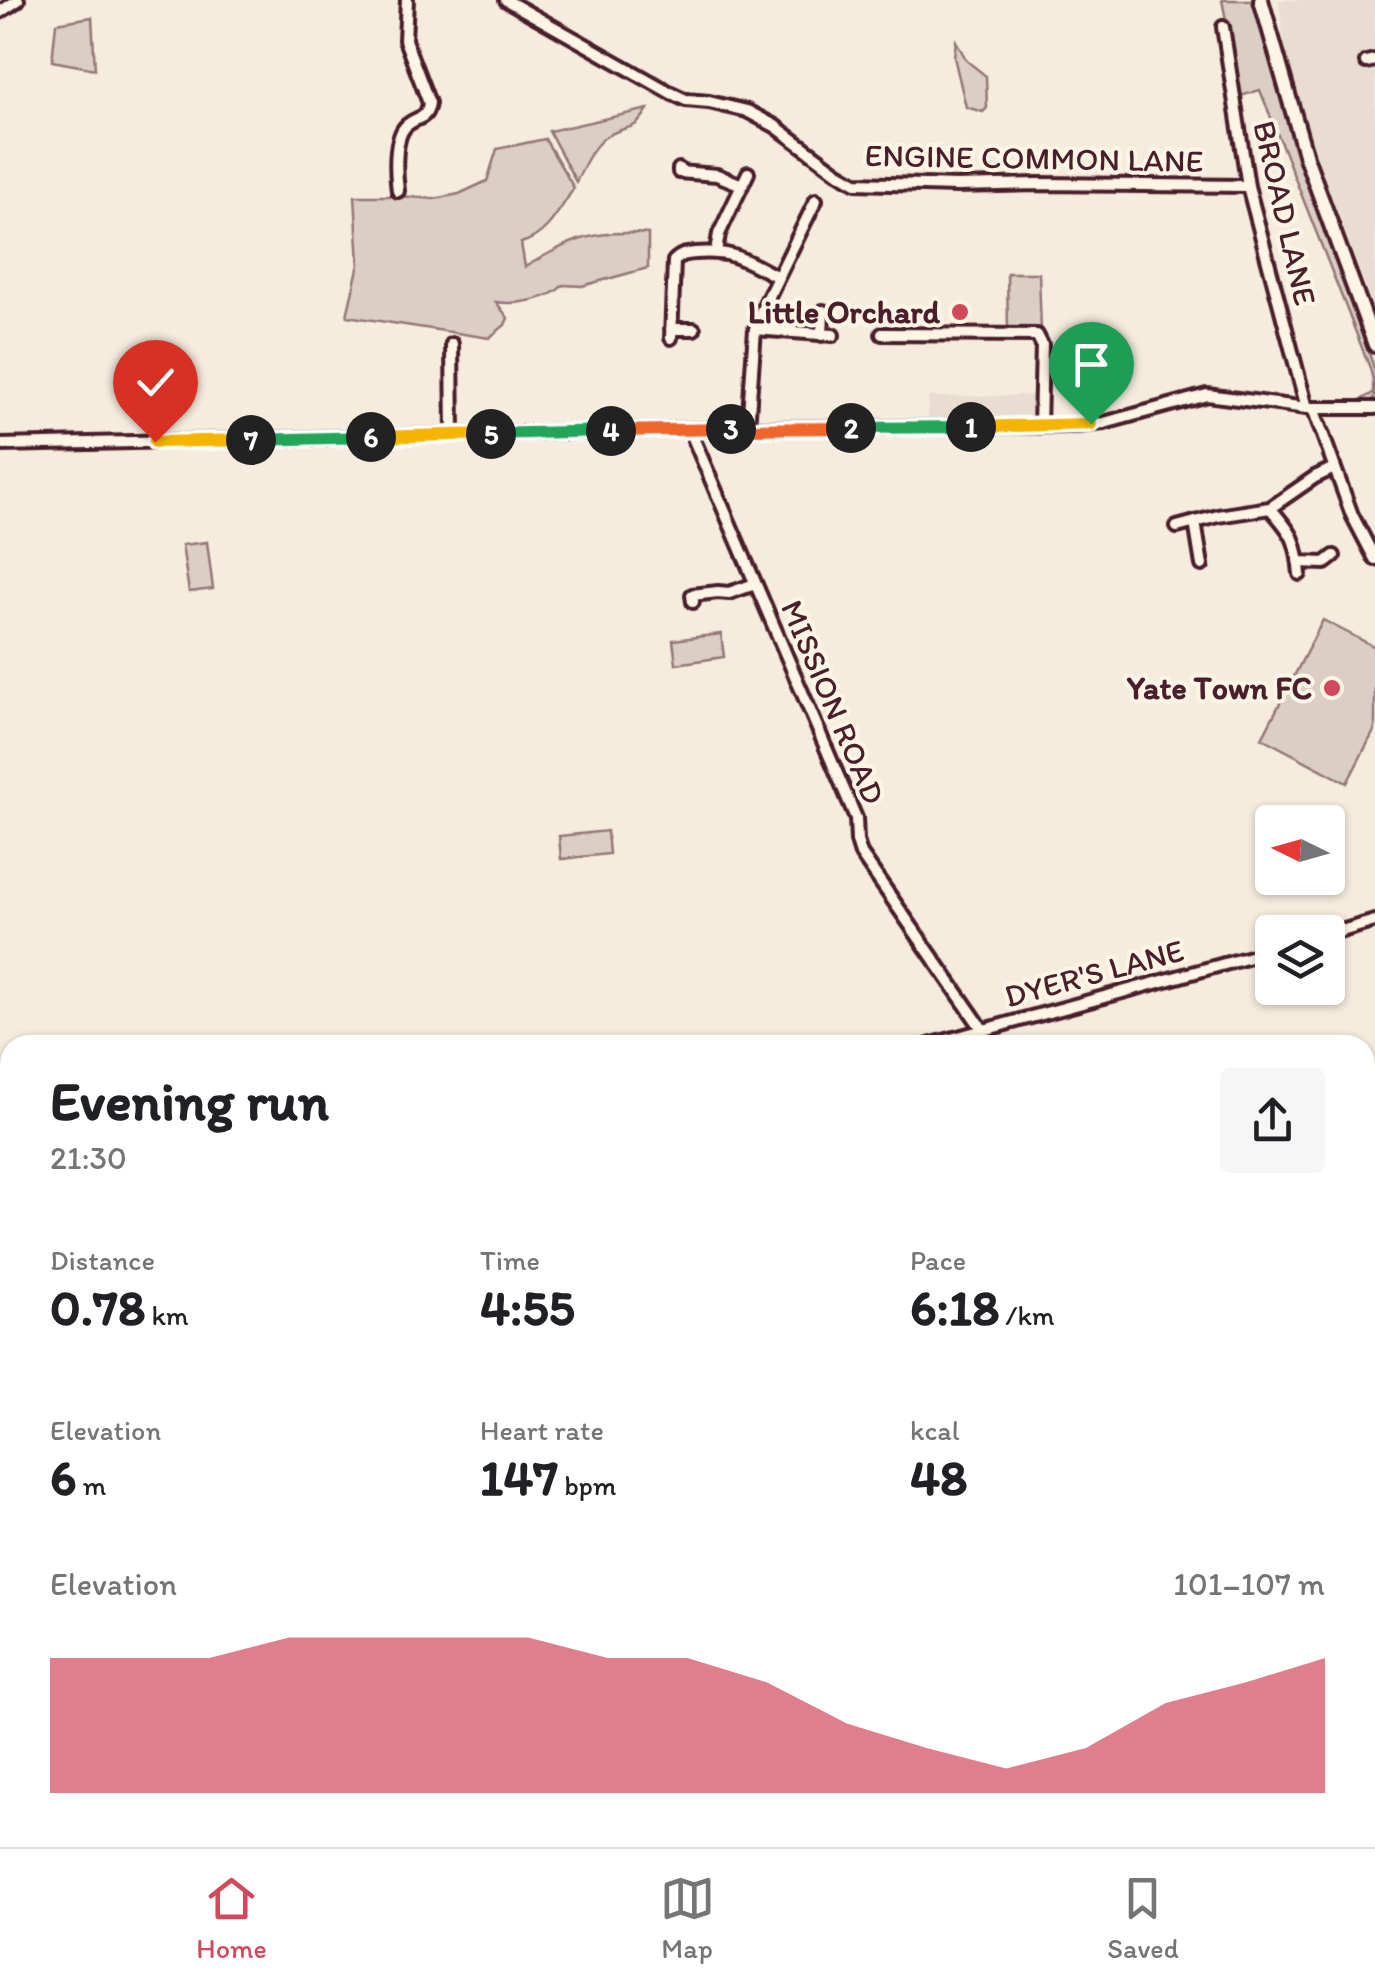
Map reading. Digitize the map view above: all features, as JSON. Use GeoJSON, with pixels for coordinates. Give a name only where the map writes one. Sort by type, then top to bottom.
{"type":"FeatureCollection","features":[{"type":"Feature","properties":{"kind":"main road"},"geometry":{"type":"LineString","coordinates":[[1260,0],[1306,156],[1375,345]]}},
{"type":"Feature","properties":{"kind":"street"},"geometry":{"type":"LineString","coordinates":[[0,12],[18,0]]}},
{"type":"Feature","properties":{"kind":"street"},"geometry":{"type":"LineString","coordinates":[[398,191],[399,140],[407,125],[429,110],[405,40],[407,0]]}},
{"type":"Feature","properties":{"kind":"street","name":"ENGINE COMMON LANE"},"geometry":{"type":"LineString","coordinates":[[506,0],[686,100],[747,111],[856,183],[1248,186]]}},
{"type":"Feature","properties":{"kind":"street","name":"BROAD LANE"},"geometry":{"type":"LineString","coordinates":[[1224,27],[1248,186],[1310,408],[1352,515],[1375,559]]}},
{"type":"Feature","properties":{"kind":"street"},"geometry":{"type":"LineString","coordinates":[[680,169],[679,172],[717,175],[742,185]]}},
{"type":"Feature","properties":{"kind":"street"},"geometry":{"type":"LineString","coordinates":[[716,252],[719,234],[748,173]]}},
{"type":"Feature","properties":{"kind":"street"},"geometry":{"type":"LineString","coordinates":[[748,428],[755,329],[816,200]]}},
{"type":"Feature","properties":{"kind":"street"},"geometry":{"type":"LineString","coordinates":[[694,330],[671,333],[674,261],[682,254],[731,254],[778,277]]}},
{"type":"Feature","properties":{"kind":"street"},"geometry":{"type":"LineString","coordinates":[[755,329],[827,335],[823,311]]}},
{"type":"Feature","properties":{"kind":"street"},"geometry":{"type":"LineString","coordinates":[[882,334],[1037,335],[1042,345],[1040,426]]}},
{"type":"Feature","properties":{"kind":"street"},"geometry":{"type":"LineString","coordinates":[[452,344],[453,435]]}},
{"type":"Feature","properties":{"kind":"street"},"geometry":{"type":"LineString","coordinates":[[0,445],[748,428],[1040,426],[1104,422],[1206,395],[1310,408],[1373,406]]}},
{"type":"Feature","properties":{"kind":"street","name":"MISSION ROAD"},"geometry":{"type":"LineString","coordinates":[[692,430],[856,818],[856,841],[861,854],[983,1030]]}},
{"type":"Feature","properties":{"kind":"street"},"geometry":{"type":"LineString","coordinates":[[1177,527],[1270,508],[1334,468]]}},
{"type":"Feature","properties":{"kind":"street"},"geometry":{"type":"LineString","coordinates":[[1270,508],[1290,531],[1297,546],[1299,568],[1325,564],[1334,556]]}},
{"type":"Feature","properties":{"kind":"street"},"geometry":{"type":"LineString","coordinates":[[1195,522],[1202,564]]}},
{"type":"Feature","properties":{"kind":"street"},"geometry":{"type":"LineString","coordinates":[[693,602],[692,594],[729,593],[755,584]]}},
{"type":"Feature","properties":{"kind":"street"},"geometry":{"type":"LineString","coordinates":[[1345,930],[1375,921]]}},
{"type":"Feature","properties":{"kind":"street","name":"DYER'S LANE"},"geometry":{"type":"LineString","coordinates":[[965,1035],[1255,955]]}},
{"type":"Feature","properties":{"kind":"shaded area"},"geometry":{"type":"Polygon","coordinates":[[[1222,0],[1256,0],[1298,145],[1355,302],[1375,371],[1375,396],[1371,401],[1357,402],[1373,393],[1370,368],[1260,90],[1241,96],[1222,0]]]}},
{"type":"Feature","properties":{"kind":"shaded area"},"geometry":{"type":"Polygon","coordinates":[[[1279,0],[1375,0],[1375,312],[1317,157],[1285,52],[1279,0]]]}},
{"type":"Feature","properties":{"kind":"shaded area"},"geometry":{"type":"Polygon","coordinates":[[[92,17],[95,69],[52,61],[56,23],[92,17]]]}},
{"type":"Feature","properties":{"kind":"shaded area"},"geometry":{"type":"Polygon","coordinates":[[[956,41],[967,61],[986,76],[987,108],[983,112],[966,107],[954,57],[956,41]]]}},
{"type":"Feature","properties":{"kind":"shaded area"},"geometry":{"type":"Polygon","coordinates":[[[648,109],[635,125],[598,143],[576,182],[549,131],[648,109]]]}},
{"type":"Feature","properties":{"kind":"shaded area"},"geometry":{"type":"Polygon","coordinates":[[[545,139],[574,188],[545,228],[521,243],[525,267],[583,238],[629,233],[648,234],[648,268],[582,286],[563,285],[532,300],[496,302],[508,318],[489,338],[347,316],[359,264],[355,196],[434,199],[459,194],[487,181],[497,149],[545,139]]]}},
{"type":"Feature","properties":{"kind":"shaded area"},"geometry":{"type":"Polygon","coordinates":[[[1007,273],[1039,273],[1041,331],[1008,331],[1007,273]]]}},
{"type":"Feature","properties":{"kind":"shaded area"},"geometry":{"type":"Polygon","coordinates":[[[1038,395],[1038,420],[928,421],[928,397],[1038,395]]]}},
{"type":"Feature","properties":{"kind":"shaded area"},"geometry":{"type":"Polygon","coordinates":[[[207,542],[213,589],[189,592],[182,545],[207,542]]]}},
{"type":"Feature","properties":{"kind":"shaded area","name":"Yate Town FC"},"geometry":{"type":"Polygon","coordinates":[[[1323,620],[1375,647],[1375,729],[1347,783],[1262,738],[1323,620]]]}},
{"type":"Feature","properties":{"kind":"shaded area"},"geometry":{"type":"Polygon","coordinates":[[[721,634],[724,657],[676,664],[673,640],[721,634]]]}},
{"type":"Feature","properties":{"kind":"shaded area"},"geometry":{"type":"Polygon","coordinates":[[[607,831],[609,854],[561,859],[559,836],[607,831]]]}},
{"type":"Feature","properties":{"kind":"place","name":"Little Orchard"},"geometry":{"type":"Point","coordinates":[960,312]}},
{"type":"Feature","properties":{"kind":"place","name":"Yate Town FC"},"geometry":{"type":"Point","coordinates":[1332,688]}},
{"type":"Feature","properties":{"kind":"route"},"geometry":{"type":"LineString","coordinates":[[155,442],[1091,424]]}}]}
